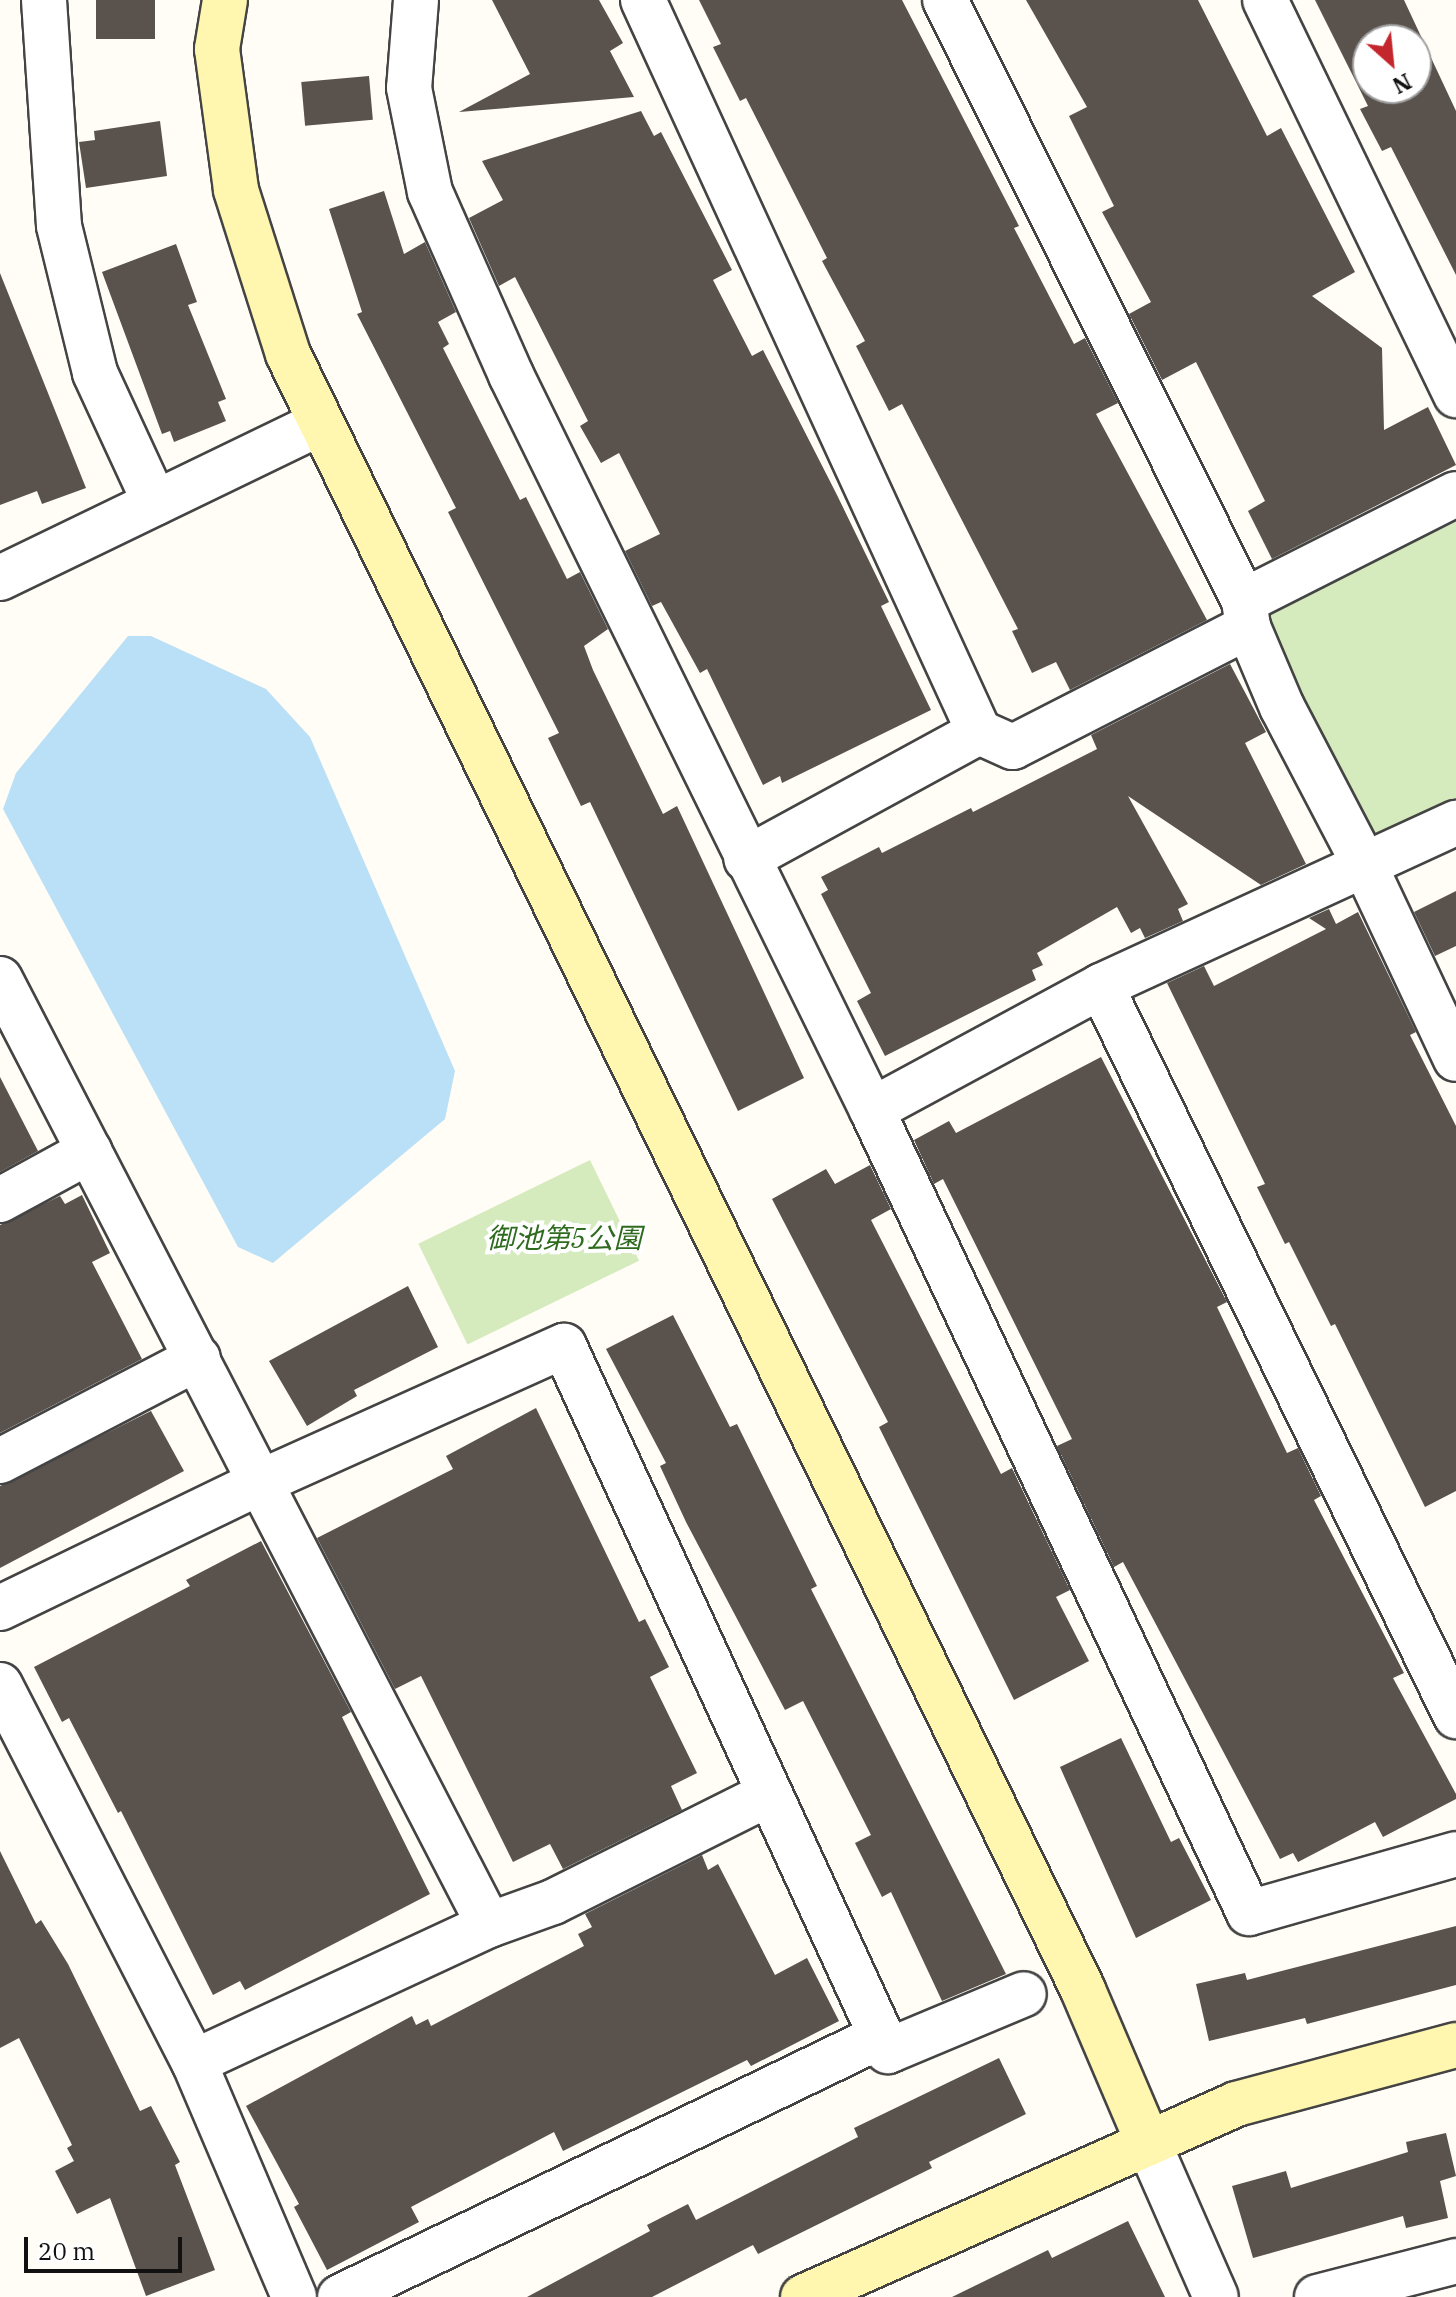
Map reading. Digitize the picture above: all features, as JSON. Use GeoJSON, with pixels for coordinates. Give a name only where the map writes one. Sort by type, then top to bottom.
{"type":"FeatureCollection","features":[{"type":"Feature","properties":{"kind":"street"},"geometry":{"type":"LineString","coordinates":[[44,0],[59,226],[95,373],[155,503]]}},
{"type":"Feature","properties":{"kind":"street"},"geometry":{"type":"LineString","coordinates":[[225,0],[217,49],[236,190],[288,354],[1083,1990],[1216,2297]]}},
{"type":"Feature","properties":{"kind":"street"},"geometry":{"type":"LineString","coordinates":[[416,0],[409,88],[430,192],[511,375],[746,859],[872,1110],[1249,1913],[1456,1854]]}},
{"type":"Feature","properties":{"kind":"street"},"geometry":{"type":"LineString","coordinates":[[643,0],[979,732],[1013,747],[1456,494]]}},
{"type":"Feature","properties":{"kind":"street"},"geometry":{"type":"LineString","coordinates":[[945,0],[1246,614],[1282,707],[1365,866],[1456,1059]]}},
{"type":"Feature","properties":{"kind":"street"},"geometry":{"type":"LineString","coordinates":[[1265,0],[1456,395]]}},
{"type":"Feature","properties":{"kind":"street"},"geometry":{"type":"LineString","coordinates":[[0,578],[321,423]]}},
{"type":"Feature","properties":{"kind":"street"},"geometry":{"type":"LineString","coordinates":[[746,859],[979,732]]}},
{"type":"Feature","properties":{"kind":"street"},"geometry":{"type":"LineString","coordinates":[[872,1110],[1101,986],[1456,823]]}},
{"type":"Feature","properties":{"kind":"street"},"geometry":{"type":"LineString","coordinates":[[0,979],[263,1481],[489,1925]]}},
{"type":"Feature","properties":{"kind":"street"},"geometry":{"type":"LineString","coordinates":[[1101,986],[1456,1716]]}},
{"type":"Feature","properties":{"kind":"street"},"geometry":{"type":"LineString","coordinates":[[0,1200],[90,1151]]}},
{"type":"Feature","properties":{"kind":"street"},"geometry":{"type":"LineString","coordinates":[[0,1608],[263,1481],[564,1346],[888,2051],[1024,1994]]}},
{"type":"Feature","properties":{"kind":"street"},"geometry":{"type":"LineString","coordinates":[[0,1461],[198,1358]]}},
{"type":"Feature","properties":{"kind":"street"},"geometry":{"type":"LineString","coordinates":[[0,1685],[194,2062],[294,2297]]}},
{"type":"Feature","properties":{"kind":"street"},"geometry":{"type":"LineString","coordinates":[[194,2062],[489,1925],[553,1902],[769,1794]]}},
{"type":"Feature","properties":{"kind":"street"},"geometry":{"type":"LineString","coordinates":[[340,2297],[881,2036]]}},
{"type":"Feature","properties":{"kind":"street"},"geometry":{"type":"LineString","coordinates":[[803,2297],[1147,2140],[1236,2104],[1456,2045]]}},
{"type":"Feature","properties":{"kind":"street"},"geometry":{"type":"LineString","coordinates":[[1317,2297],[1456,2261]]}},
{"type":"Feature","properties":{"kind":"green space"},"geometry":{"type":"Polygon","coordinates":[[[1456,522],[1456,798],[1358,844],[1251,618],[1456,522]]]}},
{"type":"Feature","properties":{"kind":"green space","name":"御池第5公園"},"geometry":{"type":"Polygon","coordinates":[[[590,1160],[639,1261],[467,1344],[418,1244],[590,1160]]]}},
{"type":"Feature","properties":{"kind":"water"},"geometry":{"type":"Polygon","coordinates":[[[128,636],[151,636],[266,689],[310,737],[455,1071],[445,1119],[273,1263],[238,1247],[3,809],[16,773],[128,636]]]}},
{"type":"Feature","properties":{"kind":"building"},"geometry":{"type":"Polygon","coordinates":[[[96,0],[155,0],[155,39],[96,39],[96,0]]]}},
{"type":"Feature","properties":{"kind":"building"},"geometry":{"type":"Polygon","coordinates":[[[492,0],[599,0],[623,43],[610,51],[634,97],[459,112],[530,74],[492,0]]]}},
{"type":"Feature","properties":{"kind":"building"},"geometry":{"type":"Polygon","coordinates":[[[699,0],[902,0],[1019,226],[1014,228],[1074,344],[1085,338],[1118,403],[1096,414],[1207,620],[1070,690],[1056,662],[1032,673],[1012,631],[1018,629],[902,404],[889,411],[856,346],[865,341],[822,261],[827,258],[746,98],[740,101],[713,47],[721,44],[699,0]]]}},
{"type":"Feature","properties":{"kind":"building"},"geometry":{"type":"Polygon","coordinates":[[[1026,0],[1198,0],[1267,136],[1281,128],[1355,272],[1312,296],[1382,348],[1384,430],[1428,407],[1456,465],[1272,559],[1248,511],[1265,501],[1196,362],[1162,380],[1129,314],[1151,302],[1102,212],[1114,206],[1069,116],[1087,107],[1026,0]]]}},
{"type":"Feature","properties":{"kind":"building"},"geometry":{"type":"Polygon","coordinates":[[[1315,0],[1404,0],[1415,24],[1352,24],[1352,74],[1315,0]]]}},
{"type":"Feature","properties":{"kind":"building"},"geometry":{"type":"Polygon","coordinates":[[[1432,60],[1456,111],[1456,275],[1391,147],[1382,151],[1360,109],[1367,104],[1432,104],[1432,60]]]}},
{"type":"Feature","properties":{"kind":"building"},"geometry":{"type":"Polygon","coordinates":[[[369,76],[373,120],[305,126],[301,82],[369,76]]]}},
{"type":"Feature","properties":{"kind":"building"},"geometry":{"type":"Polygon","coordinates":[[[641,111],[654,136],[661,132],[732,270],[713,280],[752,356],[763,350],[836,493],[889,602],[881,606],[931,710],[782,783],[780,776],[763,785],[707,669],[700,673],[661,602],[652,606],[625,551],[660,534],[619,453],[601,463],[580,426],[588,421],[515,277],[499,286],[469,218],[503,200],[482,161],[641,111]]]}},
{"type":"Feature","properties":{"kind":"building"},"geometry":{"type":"Polygon","coordinates":[[[160,121],[167,176],[86,188],[79,142],[95,140],[94,131],[160,121]]]}},
{"type":"Feature","properties":{"kind":"building"},"geometry":{"type":"Polygon","coordinates":[[[384,191],[404,254],[425,242],[456,312],[438,322],[449,344],[443,348],[520,500],[526,497],[567,579],[580,572],[608,629],[584,646],[593,670],[663,814],[677,806],[804,1078],[738,1111],[590,802],[581,806],[548,738],[559,733],[448,512],[456,508],[357,314],[362,312],[329,209],[384,191]]]}},
{"type":"Feature","properties":{"kind":"building"},"geometry":{"type":"Polygon","coordinates":[[[176,244],[197,302],[188,305],[226,399],[218,402],[226,421],[174,442],[170,431],[162,434],[102,272],[176,244]]]}},
{"type":"Feature","properties":{"kind":"building"},"geometry":{"type":"Polygon","coordinates":[[[0,273],[86,488],[42,504],[37,491],[0,505],[0,273]]]}},
{"type":"Feature","properties":{"kind":"building"},"geometry":{"type":"Polygon","coordinates":[[[1230,664],[1266,732],[1245,743],[1306,864],[1261,885],[1128,796],[1188,904],[1178,909],[1183,921],[1145,938],[1140,928],[1131,933],[1117,907],[1037,953],[1043,965],[1032,970],[1036,980],[885,1056],[857,1001],[871,993],[821,894],[828,890],[821,877],[879,847],[882,853],[971,808],[973,812],[1097,749],[1091,735],[1230,664]]]}},
{"type":"Feature","properties":{"kind":"building"},"geometry":{"type":"Polygon","coordinates":[[[1456,891],[1456,946],[1435,956],[1414,912],[1456,891]]]}},
{"type":"Feature","properties":{"kind":"building"},"geometry":{"type":"Polygon","coordinates":[[[1329,909],[1336,924],[1358,912],[1416,1032],[1410,1035],[1456,1126],[1456,1491],[1425,1507],[1335,1324],[1331,1326],[1289,1242],[1285,1244],[1257,1187],[1265,1184],[1167,983],[1204,966],[1214,986],[1326,929],[1309,918],[1329,909]]]}},
{"type":"Feature","properties":{"kind":"building"},"geometry":{"type":"Polygon","coordinates":[[[1101,1057],[1227,1302],[1217,1307],[1287,1453],[1298,1448],[1321,1496],[1314,1500],[1404,1673],[1393,1678],[1456,1794],[1456,1799],[1383,1837],[1375,1822],[1298,1862],[1293,1853],[1280,1859],[1123,1562],[1114,1567],[1057,1446],[1072,1439],[943,1179],[934,1184],[914,1140],[949,1121],[956,1133],[1101,1057]]]}},
{"type":"Feature","properties":{"kind":"building"},"geometry":{"type":"Polygon","coordinates":[[[0,1077],[38,1151],[0,1172],[0,1077]]]}},
{"type":"Feature","properties":{"kind":"building"},"geometry":{"type":"Polygon","coordinates":[[[870,1165],[891,1209],[871,1220],[1001,1474],[1012,1468],[1070,1590],[1056,1597],[1089,1661],[1014,1700],[879,1427],[888,1422],[772,1199],[826,1169],[835,1184],[870,1165]]]}},
{"type":"Feature","properties":{"kind":"building"},"geometry":{"type":"Polygon","coordinates":[[[82,1195],[110,1253],[92,1262],[142,1359],[0,1433],[0,1225],[60,1196],[65,1204],[82,1195]]]}},
{"type":"Feature","properties":{"kind":"building"},"geometry":{"type":"Polygon","coordinates":[[[408,1286],[438,1347],[354,1390],[357,1396],[307,1426],[269,1361],[408,1286]]]}},
{"type":"Feature","properties":{"kind":"building"},"geometry":{"type":"Polygon","coordinates":[[[673,1315],[730,1427],[737,1424],[817,1586],[811,1589],[1006,1974],[942,2001],[891,1892],[882,1897],[855,1843],[871,1835],[803,1701],[785,1710],[686,1522],[660,1466],[666,1463],[606,1349],[673,1315]]]}},
{"type":"Feature","properties":{"kind":"building"},"geometry":{"type":"Polygon","coordinates":[[[536,1408],[639,1622],[645,1619],[669,1667],[650,1677],[697,1773],[671,1786],[682,1810],[563,1869],[550,1844],[513,1862],[421,1676],[395,1689],[317,1538],[453,1469],[446,1456],[536,1408]]]}},
{"type":"Feature","properties":{"kind":"building"},"geometry":{"type":"Polygon","coordinates":[[[151,1411],[184,1471],[0,1568],[0,1486],[151,1411]]]}},
{"type":"Feature","properties":{"kind":"building"},"geometry":{"type":"Polygon","coordinates":[[[261,1541],[351,1712],[342,1717],[430,1894],[245,1990],[240,1981],[213,1995],[121,1811],[118,1813],[69,1718],[62,1722],[34,1667],[190,1586],[186,1580],[261,1541]]]}},
{"type":"Feature","properties":{"kind":"building"},"geometry":{"type":"Polygon","coordinates":[[[1121,1738],[1171,1842],[1179,1838],[1211,1900],[1136,1938],[1060,1767],[1121,1738]]]}},
{"type":"Feature","properties":{"kind":"building"},"geometry":{"type":"Polygon","coordinates":[[[0,1851],[36,1924],[41,1920],[68,1964],[140,2111],[151,2106],[180,2162],[175,2165],[215,2270],[146,2296],[110,2198],[77,2214],[55,2171],[74,2161],[67,2148],[72,2145],[19,2038],[0,2048],[0,1851]]]}},
{"type":"Feature","properties":{"kind":"building"},"geometry":{"type":"Polygon","coordinates":[[[702,1855],[708,1870],[718,1864],[775,1975],[807,1958],[839,2021],[751,2066],[747,2060],[563,2151],[554,2132],[411,2207],[419,2222],[327,2270],[294,2207],[299,2204],[246,2106],[412,2016],[416,2025],[428,2019],[431,2026],[584,1946],[578,1934],[592,1927],[585,1914],[702,1855]]]}},
{"type":"Feature","properties":{"kind":"building"},"geometry":{"type":"Polygon","coordinates":[[[1456,1926],[1456,1985],[1307,2024],[1305,2018],[1209,2041],[1196,1984],[1245,1973],[1247,1980],[1456,1926]]]}},
{"type":"Feature","properties":{"kind":"building"},"geometry":{"type":"Polygon","coordinates":[[[999,2058],[1026,2114],[929,2162],[932,2168],[758,2254],[753,2245],[652,2297],[527,2297],[650,2231],[647,2225],[688,2204],[696,2220],[858,2137],[854,2128],[999,2058]]]}},
{"type":"Feature","properties":{"kind":"building"},"geometry":{"type":"Polygon","coordinates":[[[1446,2133],[1456,2176],[1440,2181],[1448,2218],[1406,2228],[1403,2216],[1253,2258],[1232,2186],[1286,2171],[1291,2188],[1408,2152],[1406,2142],[1446,2133]]]}},
{"type":"Feature","properties":{"kind":"building"},"geometry":{"type":"Polygon","coordinates":[[[1128,2221],[1165,2297],[952,2297],[1048,2250],[1052,2258],[1128,2221]]]}}]}
